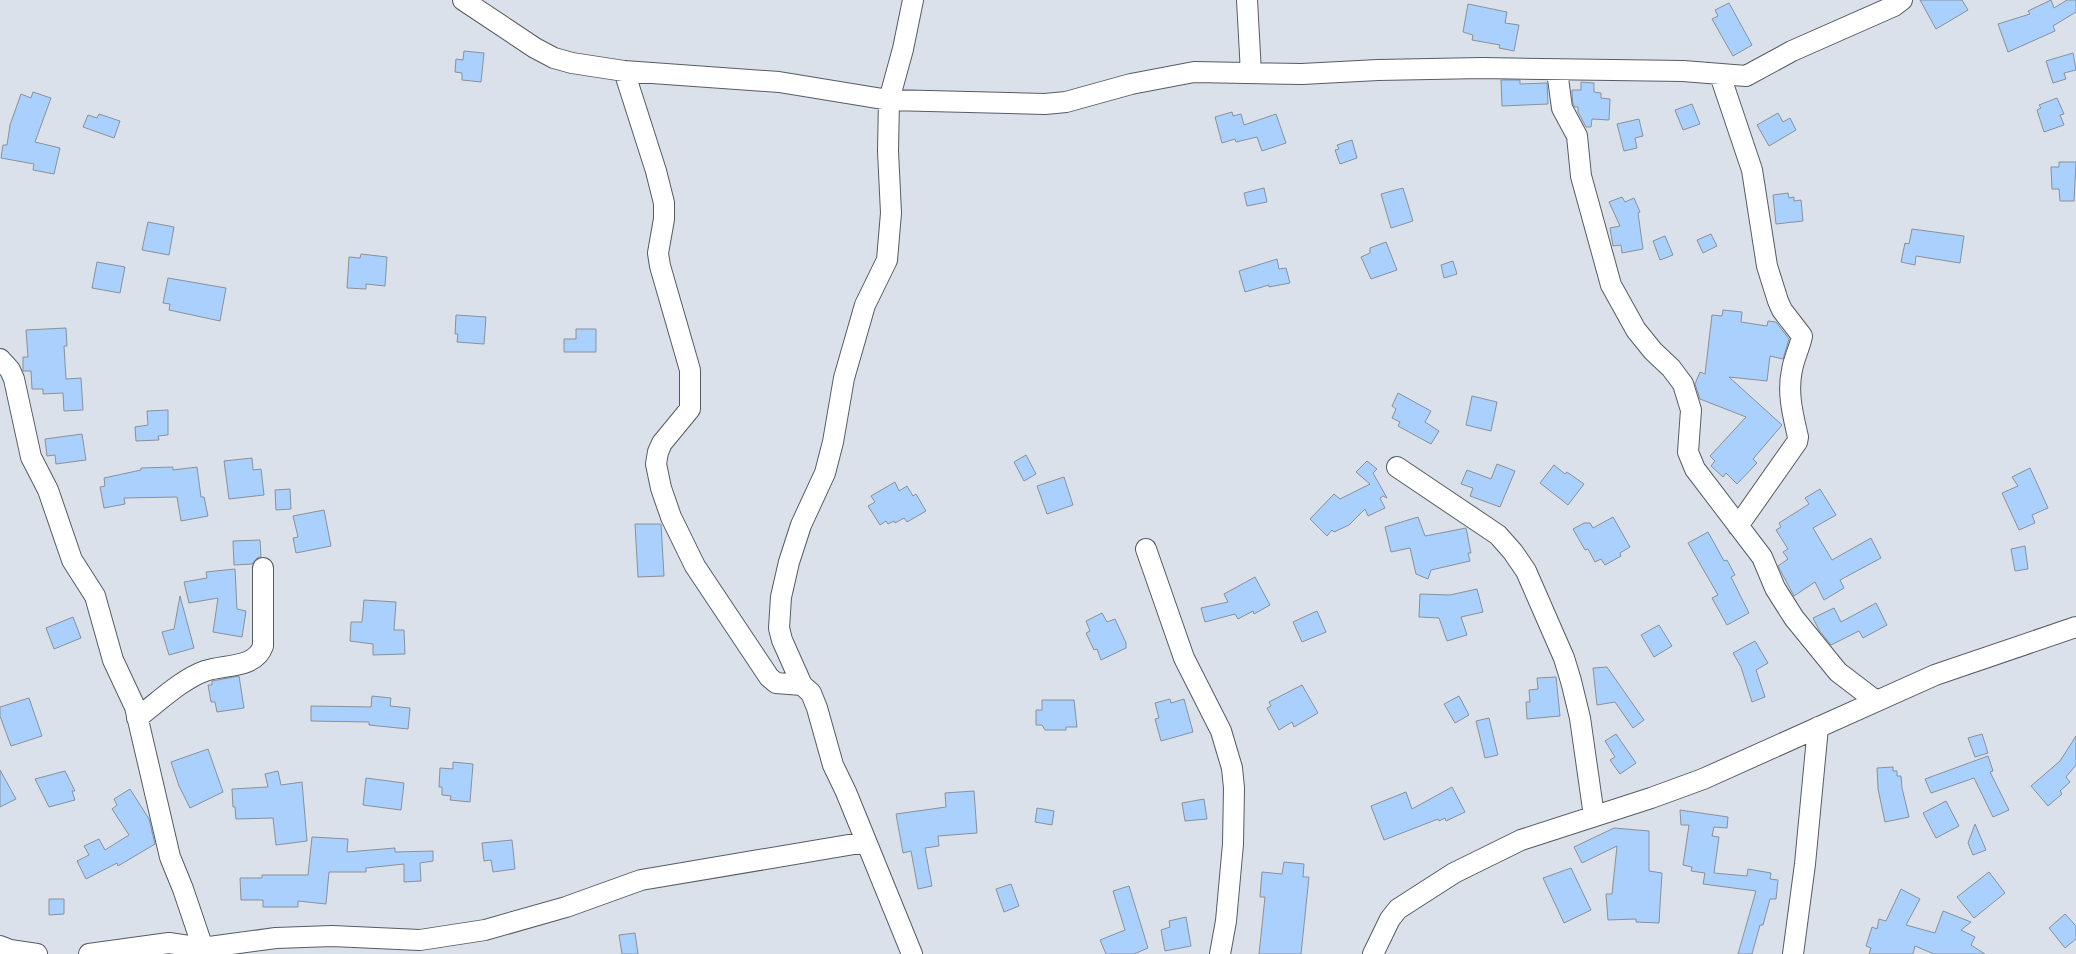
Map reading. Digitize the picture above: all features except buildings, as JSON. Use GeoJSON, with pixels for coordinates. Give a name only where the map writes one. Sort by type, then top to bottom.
{"type":"FeatureCollection","features":[{"type":"Feature","properties":{"kind":"street"},"geometry":{"type":"LineString","coordinates":[[463,0],[535,48],[554,58],[572,63],[624,71],[779,82],[889,100],[1036,104],[1066,102],[1131,84],[1194,72],[1302,74],[1482,68],[1682,71],[1736,77],[1750,75],[1792,50],[1894,6],[1902,0]]}},
{"type":"Feature","properties":{"kind":"street"},"geometry":{"type":"LineString","coordinates":[[912,954],[831,759],[811,693],[802,685],[782,640],[779,628],[781,597],[789,562],[801,525],[825,473],[833,442],[844,378],[864,305],[887,260],[891,213],[888,151],[889,100],[903,49],[913,0]]}},
{"type":"Feature","properties":{"kind":"street"},"geometry":{"type":"LineString","coordinates":[[1246,0],[1251,73]]}},
{"type":"Feature","properties":{"kind":"street"},"geometry":{"type":"LineString","coordinates":[[1557,70],[1562,108],[1577,136],[1581,176],[1611,285],[1636,330],[1683,384],[1691,410],[1688,452],[1690,460],[1762,557],[1775,588],[1805,632],[1838,672],[1876,701]]}},
{"type":"Feature","properties":{"kind":"street"},"geometry":{"type":"LineString","coordinates":[[624,71],[656,171],[664,203],[664,219],[658,253],[660,266],[690,370],[690,409],[662,443],[656,458],[661,488],[671,518],[695,566],[762,668],[774,682],[802,685]]}},
{"type":"Feature","properties":{"kind":"street"},"geometry":{"type":"LineString","coordinates":[[1720,75],[1752,170],[1767,266],[1782,310],[1802,336],[1791,371],[1791,406],[1798,437],[1797,442],[1738,526]]}},
{"type":"Feature","properties":{"kind":"street"},"geometry":{"type":"LineString","coordinates":[[0,359],[10,370],[14,379],[31,457],[48,490],[72,560],[95,596],[113,660],[131,698],[170,857],[204,951]]}},
{"type":"Feature","properties":{"kind":"street"},"geometry":{"type":"LineString","coordinates":[[1397,467],[1498,535],[1526,571],[1564,658],[1571,682],[1580,718],[1594,816]]}},
{"type":"Feature","properties":{"kind":"street"},"geometry":{"type":"LineString","coordinates":[[1146,549],[1179,645],[1221,731],[1232,768],[1234,788],[1233,844],[1226,921],[1220,954]]}},
{"type":"Feature","properties":{"kind":"street"},"geometry":{"type":"LineString","coordinates":[[137,718],[191,678],[205,671],[242,664],[258,656],[263,646],[263,568]]}},
{"type":"Feature","properties":{"kind":"street"},"geometry":{"type":"LineString","coordinates":[[1373,954],[1394,914],[1410,900],[1454,873],[1521,840],[1703,779],[1935,675],[2076,627]]}},
{"type":"Feature","properties":{"kind":"street"},"geometry":{"type":"LineString","coordinates":[[1793,954],[1806,855],[1818,727]]}},
{"type":"Feature","properties":{"kind":"street"},"geometry":{"type":"LineString","coordinates":[[89,954],[169,943],[204,951],[276,938],[332,936],[420,940],[485,930],[566,907],[642,880],[866,842]]}},
{"type":"Feature","properties":{"kind":"street"},"geometry":{"type":"LineString","coordinates":[[5,950],[37,954]]}}]}
